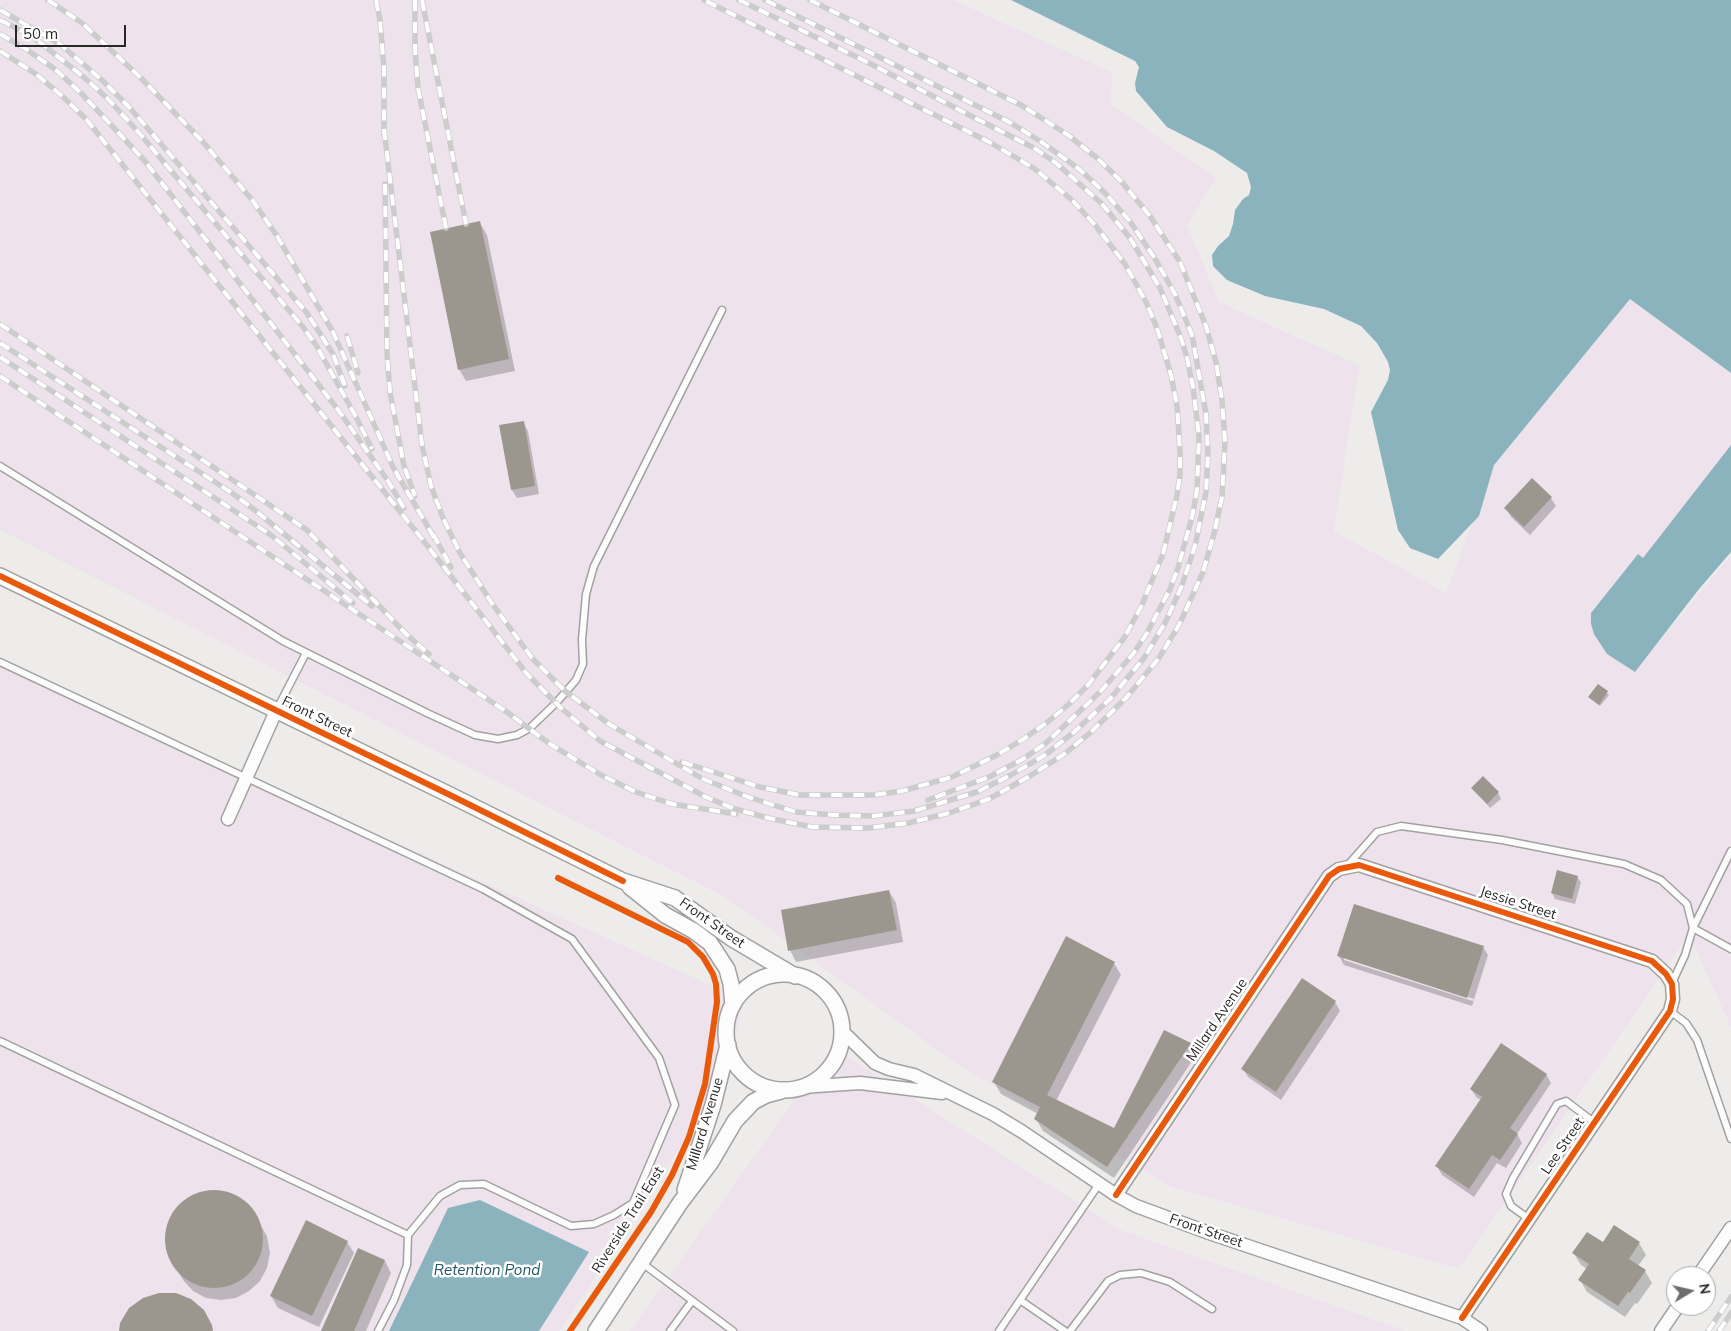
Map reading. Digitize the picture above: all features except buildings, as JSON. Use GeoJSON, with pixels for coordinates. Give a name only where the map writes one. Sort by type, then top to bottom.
{"type":"FeatureCollection","features":[{"type":"Feature","properties":{"kind":"street","name":"Front Street"},"geometry":{"type":"LineString","coordinates":[[0,576],[623,881],[675,898],[730,938],[795,976]]}},
{"type":"Feature","properties":{"kind":"street"},"geometry":{"type":"LineString","coordinates":[[228,819],[276,711]]}},
{"type":"Feature","properties":{"kind":"street","name":"Jessie Street"},"geometry":{"type":"LineString","coordinates":[[1346,866],[1359,865],[1646,958],[1662,969],[1672,984]]}},
{"type":"Feature","properties":{"kind":"street","name":"Millard Avenue"},"geometry":{"type":"LineString","coordinates":[[1116,1195],[1329,876],[1346,866]]}},
{"type":"Feature","properties":{"kind":"street","name":"Front Street"},"geometry":{"type":"LineString","coordinates":[[623,881],[665,915],[694,931],[710,943],[727,969],[733,1005]]}},
{"type":"Feature","properties":{"kind":"street"},"geometry":{"type":"LineString","coordinates":[[776,975],[795,976],[813,982],[827,994],[836,1009],[842,1031],[838,1050],[830,1068],[815,1081],[802,1087],[784,1090],[765,1087],[748,1077],[735,1063],[728,1045],[727,1025],[733,1005],[741,994],[757,981],[776,975]]}},
{"type":"Feature","properties":{"kind":"street","name":"Lee Street"},"geometry":{"type":"LineString","coordinates":[[1462,1318],[1670,1011],[1673,999],[1672,984]]}},
{"type":"Feature","properties":{"kind":"street","name":"Front Street"},"geometry":{"type":"LineString","coordinates":[[842,1031],[875,1063],[889,1069],[914,1075],[993,1114],[1116,1195],[1136,1206],[1203,1231],[1462,1318],[1481,1331]]}},
{"type":"Feature","properties":{"kind":"street","name":"Millard Avenue"},"geometry":{"type":"LineString","coordinates":[[680,1203],[713,1105],[728,1045]]}},
{"type":"Feature","properties":{"kind":"street","name":"Front Street"},"geometry":{"type":"LineString","coordinates":[[802,1087],[860,1083],[949,1093]]}},
{"type":"Feature","properties":{"kind":"street","name":"Millard Avenue"},"geometry":{"type":"LineString","coordinates":[[596,1331],[680,1203],[711,1162],[741,1114],[760,1098],[784,1090]]}},
{"type":"Feature","properties":{"kind":"street"},"geometry":{"type":"LineString","coordinates":[[1705,1266],[1731,1228]]}},
{"type":"Feature","properties":{"kind":"street"},"geometry":{"type":"LineString","coordinates":[[1661,1331],[1671,1316]]}},
{"type":"Feature","properties":{"kind":"lane"},"geometry":{"type":"LineString","coordinates":[[0,466],[283,641],[475,735],[498,739],[517,735],[530,728],[576,680],[583,664],[582,631],[586,594],[594,566],[722,310]]}},
{"type":"Feature","properties":{"kind":"lane"},"geometry":{"type":"LineString","coordinates":[[276,711],[306,652]]}},
{"type":"Feature","properties":{"kind":"lane"},"geometry":{"type":"LineString","coordinates":[[0,662],[483,890],[572,940],[659,1058],[674,1105],[633,1202],[614,1215],[594,1224],[571,1226],[484,1184],[460,1185],[440,1196],[408,1234],[406,1265],[394,1300],[378,1331]]}},
{"type":"Feature","properties":{"kind":"lane"},"geometry":{"type":"LineString","coordinates":[[1346,866],[1378,832],[1400,826],[1502,840],[1624,864],[1661,880],[1686,904],[1692,928],[1731,949]]}},
{"type":"Feature","properties":{"kind":"lane"},"geometry":{"type":"LineString","coordinates":[[1672,984],[1685,955],[1692,928],[1731,851]]}},
{"type":"Feature","properties":{"kind":"lane"},"geometry":{"type":"LineString","coordinates":[[1670,1011],[1689,1027],[1697,1040],[1731,1139]]}},
{"type":"Feature","properties":{"kind":"lane"},"geometry":{"type":"LineString","coordinates":[[0,1041],[408,1234]]}},
{"type":"Feature","properties":{"kind":"lane"},"geometry":{"type":"LineString","coordinates":[[1529,1219],[1511,1206],[1506,1194],[1513,1178],[1557,1104],[1566,1101],[1595,1123]]}},
{"type":"Feature","properties":{"kind":"lane"},"geometry":{"type":"LineString","coordinates":[[999,1331],[1099,1184]]}},
{"type":"Feature","properties":{"kind":"lane"},"geometry":{"type":"LineString","coordinates":[[642,1263],[733,1331]]}},
{"type":"Feature","properties":{"kind":"lane"},"geometry":{"type":"LineString","coordinates":[[1070,1331],[1108,1281],[1120,1275],[1141,1273],[1170,1282],[1212,1309]]}},
{"type":"Feature","properties":{"kind":"lane"},"geometry":{"type":"LineString","coordinates":[[1020,1300],[1066,1331]]}},
{"type":"Feature","properties":{"kind":"lane"},"geometry":{"type":"LineString","coordinates":[[670,1331],[692,1301]]}},
{"type":"Feature","properties":{"kind":"shaded area"},"geometry":{"type":"Polygon","coordinates":[[[0,0],[953,0],[1112,72],[1111,104],[1216,178],[1187,225],[1219,302],[1359,365],[1334,531],[1446,593],[1494,465],[1630,299],[1731,373],[1731,445],[1643,559],[1638,554],[1591,613],[1591,624],[1635,671],[1731,555],[1731,1027],[1689,935],[1459,1269],[1172,1187],[961,1067],[725,897],[0,530],[0,0]]]}},
{"type":"Feature","properties":{"kind":"shaded area"},"geometry":{"type":"Polygon","coordinates":[[[0,663],[743,1000],[728,1074],[560,1331],[0,1331],[0,663]]]}},
{"type":"Feature","properties":{"kind":"shaded area"},"geometry":{"type":"Polygon","coordinates":[[[832,1047],[1121,1230],[1406,1331],[630,1331],[832,1047]]]}},
{"type":"Feature","properties":{"kind":"water"},"geometry":{"type":"Polygon","coordinates":[[[1011,0],[1731,0],[1731,373],[1630,299],[1494,465],[1479,516],[1438,559],[1410,548],[1398,530],[1371,412],[1388,380],[1390,370],[1388,362],[1377,343],[1361,326],[1324,309],[1265,296],[1227,280],[1213,266],[1212,255],[1218,246],[1229,236],[1235,210],[1243,199],[1249,195],[1251,187],[1247,173],[1214,151],[1167,127],[1136,91],[1135,83],[1139,67],[1135,61],[1011,0]]]}},
{"type":"Feature","properties":{"kind":"water"},"geometry":{"type":"Polygon","coordinates":[[[1731,445],[1731,552],[1699,589],[1635,672],[1607,654],[1594,634],[1591,624],[1591,613],[1638,554],[1643,558],[1731,445]]]}},
{"type":"Feature","properties":{"kind":"water","name":"Retention Pond"},"geometry":{"type":"Polygon","coordinates":[[[480,1200],[589,1252],[539,1331],[389,1331],[448,1208],[480,1200]]]}},
{"type":"Feature","properties":{"kind":"railway"},"geometry":{"type":"LineString","coordinates":[[48,0],[82,23],[142,79],[204,143],[253,201],[277,236],[333,332],[393,467],[435,539]]}},
{"type":"Feature","properties":{"kind":"railway"},"geometry":{"type":"LineString","coordinates":[[376,0],[380,20],[384,69],[384,134]]}},
{"type":"Feature","properties":{"kind":"railway"},"geometry":{"type":"LineString","coordinates":[[415,0],[415,49],[418,88],[446,228]]}},
{"type":"Feature","properties":{"kind":"railway"},"geometry":{"type":"LineString","coordinates":[[422,0],[466,224]]}},
{"type":"Feature","properties":{"kind":"railway"},"geometry":{"type":"LineString","coordinates":[[682,762],[760,787],[800,795],[874,795],[902,791],[952,777],[995,756],[1022,740],[1069,704],[1088,685],[1124,638],[1141,607],[1163,554],[1180,475],[1177,406],[1171,375],[1158,331],[1147,304],[1125,264],[1095,225],[1073,201],[1035,169],[991,143],[704,0]]}},
{"type":"Feature","properties":{"kind":"railway"},"geometry":{"type":"LineString","coordinates":[[739,0],[867,62],[1034,148],[1056,163],[1101,203],[1130,238],[1160,288],[1181,338],[1187,358],[1193,387],[1199,436],[1197,490],[1192,517],[1178,568],[1170,589],[1147,633],[1133,654],[1100,692],[1046,743],[1023,759],[989,777],[928,800]]}},
{"type":"Feature","properties":{"kind":"railway"},"geometry":{"type":"LineString","coordinates":[[384,129],[422,445],[431,486],[443,518],[460,553],[491,602],[532,658],[565,691],[609,724],[703,779],[748,797],[796,812],[873,816],[914,811],[977,792],[1045,755],[1074,732],[1110,699],[1144,658],[1165,623],[1181,588],[1195,546],[1206,492],[1208,454],[1206,414],[1192,335],[1175,294],[1154,257],[1129,220],[1105,193],[1079,169],[1011,123],[765,0]]}},
{"type":"Feature","properties":{"kind":"railway"},"geometry":{"type":"LineString","coordinates":[[0,51],[36,74],[86,119],[426,544],[527,674],[561,708],[600,741],[706,797],[735,809],[812,827],[868,828],[908,823],[949,813],[989,799],[1063,755],[1091,732],[1126,698],[1159,658],[1179,625],[1203,572],[1222,497],[1225,442],[1222,400],[1216,362],[1206,326],[1180,262],[1150,216],[1121,181],[1097,158],[1068,135],[1021,105],[810,0]]}},
{"type":"Feature","properties":{"kind":"railway"},"geometry":{"type":"LineString","coordinates":[[0,10],[60,44],[104,82],[130,108],[307,313],[333,354],[345,386]]}},
{"type":"Feature","properties":{"kind":"railway"},"geometry":{"type":"LineString","coordinates":[[0,20],[32,36],[86,79],[109,100],[140,134],[303,327],[316,345],[372,449]]}},
{"type":"Feature","properties":{"kind":"railway"},"geometry":{"type":"LineString","coordinates":[[0,34],[56,70],[82,94],[144,160],[339,411],[388,481],[404,508]]}},
{"type":"Feature","properties":{"kind":"railway"},"geometry":{"type":"LineString","coordinates":[[385,184],[387,354],[390,392],[404,466],[415,496]]}},
{"type":"Feature","properties":{"kind":"railway"},"geometry":{"type":"LineString","coordinates":[[0,324],[307,530],[407,635],[429,654]]}},
{"type":"Feature","properties":{"kind":"railway"},"geometry":{"type":"LineString","coordinates":[[347,336],[358,373]]}},
{"type":"Feature","properties":{"kind":"railway"},"geometry":{"type":"LineString","coordinates":[[0,343],[232,493],[372,606]]}},
{"type":"Feature","properties":{"kind":"railway"},"geometry":{"type":"LineString","coordinates":[[0,357],[271,535],[353,603]]}},
{"type":"Feature","properties":{"kind":"railway"},"geometry":{"type":"LineString","coordinates":[[0,376],[504,710],[550,744],[601,775],[636,792],[672,804],[736,814]]}},
{"type":"Feature","properties":{"kind":"railway"},"geometry":{"type":"LineString","coordinates":[[433,534],[451,567]]}},
{"type":"Feature","properties":{"kind":"railway"},"geometry":{"type":"LineString","coordinates":[[1708,1331],[1731,1297]]}},
{"type":"Feature","properties":{"kind":"railway"},"geometry":{"type":"LineString","coordinates":[[1719,1331],[1731,1313]]}},
{"type":"Feature","properties":{"kind":"cycle path"},"geometry":{"type":"LineString","coordinates":[[0,576],[623,881]]}},
{"type":"Feature","properties":{"kind":"cycle path"},"geometry":{"type":"LineString","coordinates":[[1116,1195],[1329,876],[1339,869],[1359,865],[1652,961],[1666,974],[1672,984],[1673,999],[1670,1011],[1462,1318]]}},
{"type":"Feature","properties":{"kind":"cycle path","name":"Riverside Trail East"},"geometry":{"type":"LineString","coordinates":[[558,878],[688,942],[703,957],[713,974],[716,984],[717,1002],[705,1084],[689,1137],[672,1175],[651,1212],[570,1331]]}}]}
